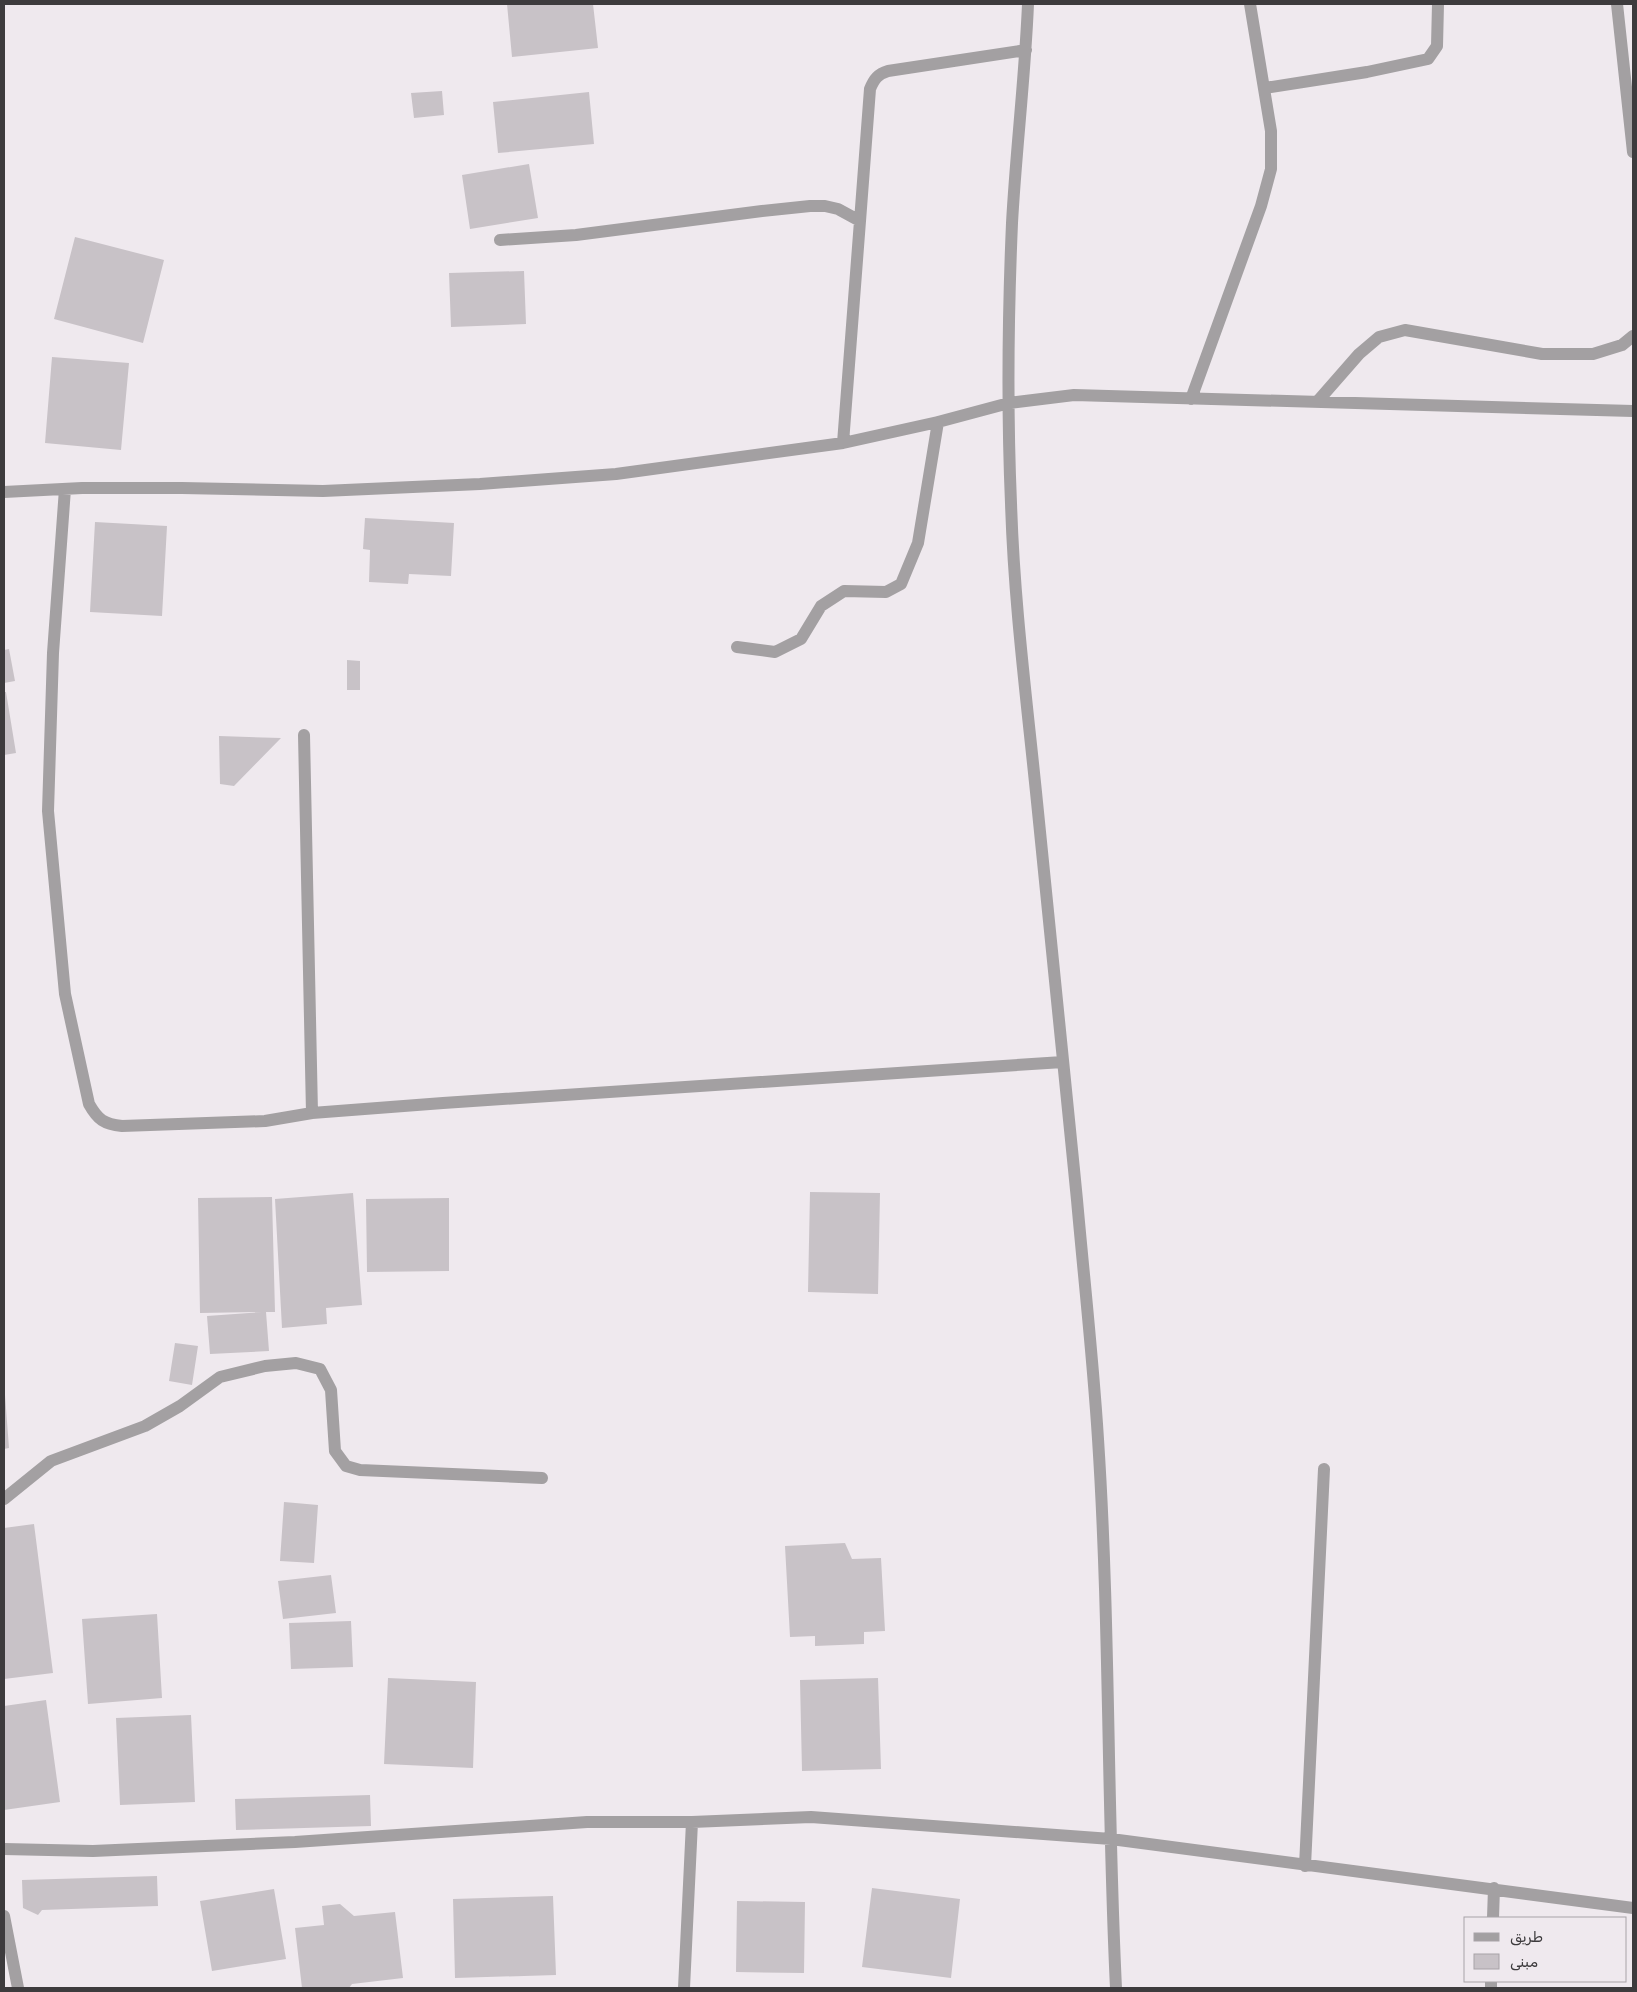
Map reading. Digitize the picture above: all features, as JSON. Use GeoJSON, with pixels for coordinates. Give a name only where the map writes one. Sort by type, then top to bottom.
{"type":"FeatureCollection","features":[{"type":"Feature","properties":{"kind":"street"},"geometry":{"type":"LineString","coordinates":[[1028,4],[1012,226],[1010,498],[1014,580],[1064,1062],[1098,1436],[1106,1576],[1116,1988]]}},
{"type":"Feature","properties":{"kind":"street"},"geometry":{"type":"LineString","coordinates":[[1191,399],[1261,206],[1270,169],[1271,132],[1250,4]]}},
{"type":"Feature","properties":{"kind":"street"},"geometry":{"type":"LineString","coordinates":[[1265,88],[1367,72],[1428,59],[1437,46],[1438,4]]}},
{"type":"Feature","properties":{"kind":"street"},"geometry":{"type":"LineString","coordinates":[[1617,4],[1633,152]]}},
{"type":"Feature","properties":{"kind":"street"},"geometry":{"type":"LineString","coordinates":[[843,443],[870,89],[874,79],[888,71],[1026,50]]}},
{"type":"Feature","properties":{"kind":"street"},"geometry":{"type":"LineString","coordinates":[[500,240],[576,235],[810,206],[825,206],[838,209],[860,221]]}},
{"type":"Feature","properties":{"kind":"street"},"geometry":{"type":"LineString","coordinates":[[1318,402],[1359,354],[1380,337],[1405,330],[1542,354],[1593,354],[1622,345],[1633,336]]}},
{"type":"Feature","properties":{"kind":"street"},"geometry":{"type":"LineString","coordinates":[[4,492],[182,488],[323,491],[480,484],[616,474],[843,443],[938,422],[1010,403],[1074,395],[1633,411]]}},
{"type":"Feature","properties":{"kind":"street"},"geometry":{"type":"LineString","coordinates":[[737,647],[776,652],[801,639],[821,606],[844,591],[886,592],[901,584],[918,543],[938,422]]}},
{"type":"Feature","properties":{"kind":"street"},"geometry":{"type":"LineString","coordinates":[[65,490],[53,653],[48,811],[65,994],[90,1104],[95,1116],[107,1124],[122,1126],[265,1121],[312,1112],[1064,1062]]}},
{"type":"Feature","properties":{"kind":"street"},"geometry":{"type":"LineString","coordinates":[[304,735],[312,1112]]}},
{"type":"Feature","properties":{"kind":"street"},"geometry":{"type":"LineString","coordinates":[[4,1499],[51,1460],[145,1426],[180,1406],[220,1376],[266,1366],[296,1363],[320,1369],[331,1390],[335,1451],[346,1466],[360,1470],[542,1478]]}},
{"type":"Feature","properties":{"kind":"street"},"geometry":{"type":"LineString","coordinates":[[1305,1866],[1324,1469]]}},
{"type":"Feature","properties":{"kind":"street"},"geometry":{"type":"LineString","coordinates":[[4,1849],[94,1851],[295,1842],[587,1822],[692,1822],[811,1817],[1111,1839],[1305,1866],[1494,1888],[1633,1908]]}},
{"type":"Feature","properties":{"kind":"street"},"geometry":{"type":"LineString","coordinates":[[684,1988],[692,1822]]}},
{"type":"Feature","properties":{"kind":"street"},"geometry":{"type":"LineString","coordinates":[[1493,1917],[1494,1888]]}},
{"type":"Feature","properties":{"kind":"street"},"geometry":{"type":"LineString","coordinates":[[4,1916],[18,1988]]}},
{"type":"Feature","properties":{"kind":"building"},"geometry":{"type":"Polygon","coordinates":[[[507,4],[593,4],[598,48],[512,57],[507,4]]]}},
{"type":"Feature","properties":{"kind":"building"},"geometry":{"type":"Polygon","coordinates":[[[442,91],[444,115],[414,118],[411,93],[442,91]]]}},
{"type":"Feature","properties":{"kind":"building"},"geometry":{"type":"Polygon","coordinates":[[[589,92],[594,144],[498,153],[493,102],[589,92]]]}},
{"type":"Feature","properties":{"kind":"building"},"geometry":{"type":"Polygon","coordinates":[[[529,164],[538,218],[470,229],[462,175],[529,164]]]}},
{"type":"Feature","properties":{"kind":"building"},"geometry":{"type":"Polygon","coordinates":[[[75,237],[164,260],[143,343],[54,319],[75,237]]]}},
{"type":"Feature","properties":{"kind":"building"},"geometry":{"type":"Polygon","coordinates":[[[524,271],[526,324],[451,327],[449,273],[524,271]]]}},
{"type":"Feature","properties":{"kind":"building"},"geometry":{"type":"Polygon","coordinates":[[[52,357],[129,363],[121,450],[45,443],[52,357]]]}},
{"type":"Feature","properties":{"kind":"building"},"geometry":{"type":"Polygon","coordinates":[[[365,518],[454,523],[451,576],[409,574],[408,584],[369,582],[370,550],[363,549],[365,518]]]}},
{"type":"Feature","properties":{"kind":"building"},"geometry":{"type":"Polygon","coordinates":[[[95,522],[167,526],[162,616],[90,612],[95,522]]]}},
{"type":"Feature","properties":{"kind":"building"},"geometry":{"type":"Polygon","coordinates":[[[9,649],[15,681],[4,683],[4,650],[9,649]]]}},
{"type":"Feature","properties":{"kind":"building"},"geometry":{"type":"Polygon","coordinates":[[[347,660],[360,661],[360,690],[347,690],[347,660]]]}},
{"type":"Feature","properties":{"kind":"building"},"geometry":{"type":"Polygon","coordinates":[[[4,692],[6,692],[16,753],[4,755],[4,692]]]}},
{"type":"Feature","properties":{"kind":"building"},"geometry":{"type":"Polygon","coordinates":[[[219,736],[281,738],[234,786],[220,784],[219,736]]]}},
{"type":"Feature","properties":{"kind":"building"},"geometry":{"type":"Polygon","coordinates":[[[810,1192],[880,1193],[878,1294],[808,1292],[810,1192]]]}},
{"type":"Feature","properties":{"kind":"building"},"geometry":{"type":"Polygon","coordinates":[[[353,1193],[362,1305],[326,1308],[327,1324],[282,1328],[275,1199],[353,1193]]]}},
{"type":"Feature","properties":{"kind":"building"},"geometry":{"type":"Polygon","coordinates":[[[272,1197],[275,1312],[266,1312],[269,1351],[210,1354],[207,1316],[262,1312],[200,1313],[198,1198],[272,1197]]]}},
{"type":"Feature","properties":{"kind":"building"},"geometry":{"type":"Polygon","coordinates":[[[449,1198],[449,1271],[367,1272],[366,1199],[449,1198]]]}},
{"type":"Feature","properties":{"kind":"building"},"geometry":{"type":"Polygon","coordinates":[[[175,1343],[198,1346],[192,1385],[169,1381],[175,1343]]]}},
{"type":"Feature","properties":{"kind":"building"},"geometry":{"type":"Polygon","coordinates":[[[4,1395],[9,1448],[4,1449],[4,1395]]]}},
{"type":"Feature","properties":{"kind":"building"},"geometry":{"type":"Polygon","coordinates":[[[284,1502],[318,1505],[314,1563],[280,1561],[284,1502]]]}},
{"type":"Feature","properties":{"kind":"building"},"geometry":{"type":"Polygon","coordinates":[[[34,1524],[53,1673],[4,1679],[4,1528],[34,1524]]]}},
{"type":"Feature","properties":{"kind":"building"},"geometry":{"type":"Polygon","coordinates":[[[845,1543],[852,1559],[881,1558],[885,1631],[864,1632],[864,1644],[815,1646],[815,1636],[790,1637],[785,1546],[845,1543]]]}},
{"type":"Feature","properties":{"kind":"building"},"geometry":{"type":"Polygon","coordinates":[[[331,1575],[336,1613],[283,1619],[278,1581],[331,1575]]]}},
{"type":"Feature","properties":{"kind":"building"},"geometry":{"type":"Polygon","coordinates":[[[157,1614],[162,1698],[88,1704],[82,1619],[157,1614]]]}},
{"type":"Feature","properties":{"kind":"building"},"geometry":{"type":"Polygon","coordinates":[[[351,1621],[353,1667],[291,1669],[289,1623],[351,1621]]]}},
{"type":"Feature","properties":{"kind":"building"},"geometry":{"type":"Polygon","coordinates":[[[388,1678],[476,1682],[473,1768],[384,1764],[388,1678]]]}},
{"type":"Feature","properties":{"kind":"building"},"geometry":{"type":"Polygon","coordinates":[[[878,1678],[881,1769],[802,1771],[800,1680],[878,1678]]]}},
{"type":"Feature","properties":{"kind":"building"},"geometry":{"type":"Polygon","coordinates":[[[46,1700],[60,1802],[4,1810],[4,1706],[46,1700]]]}},
{"type":"Feature","properties":{"kind":"building"},"geometry":{"type":"Polygon","coordinates":[[[191,1715],[195,1802],[120,1805],[116,1718],[191,1715]]]}},
{"type":"Feature","properties":{"kind":"building"},"geometry":{"type":"Polygon","coordinates":[[[370,1795],[371,1826],[236,1830],[235,1799],[370,1795]]]}},
{"type":"Feature","properties":{"kind":"building"},"geometry":{"type":"Polygon","coordinates":[[[157,1876],[158,1906],[42,1910],[38,1915],[23,1908],[22,1880],[157,1876]]]}},
{"type":"Feature","properties":{"kind":"building"},"geometry":{"type":"Polygon","coordinates":[[[872,1888],[960,1899],[951,1978],[862,1967],[872,1888]]]}},
{"type":"Feature","properties":{"kind":"building"},"geometry":{"type":"Polygon","coordinates":[[[274,1889],[286,1959],[212,1971],[200,1901],[274,1889]]]}},
{"type":"Feature","properties":{"kind":"building"},"geometry":{"type":"Polygon","coordinates":[[[553,1896],[556,1975],[455,1978],[453,1899],[553,1896]]]}},
{"type":"Feature","properties":{"kind":"building"},"geometry":{"type":"Polygon","coordinates":[[[737,1901],[805,1902],[804,1973],[736,1972],[737,1901]]]}},
{"type":"Feature","properties":{"kind":"building"},"geometry":{"type":"Polygon","coordinates":[[[340,1904],[354,1916],[395,1912],[403,1978],[352,1984],[349,1988],[302,1988],[295,1928],[324,1925],[322,1906],[340,1904]]]}}]}
